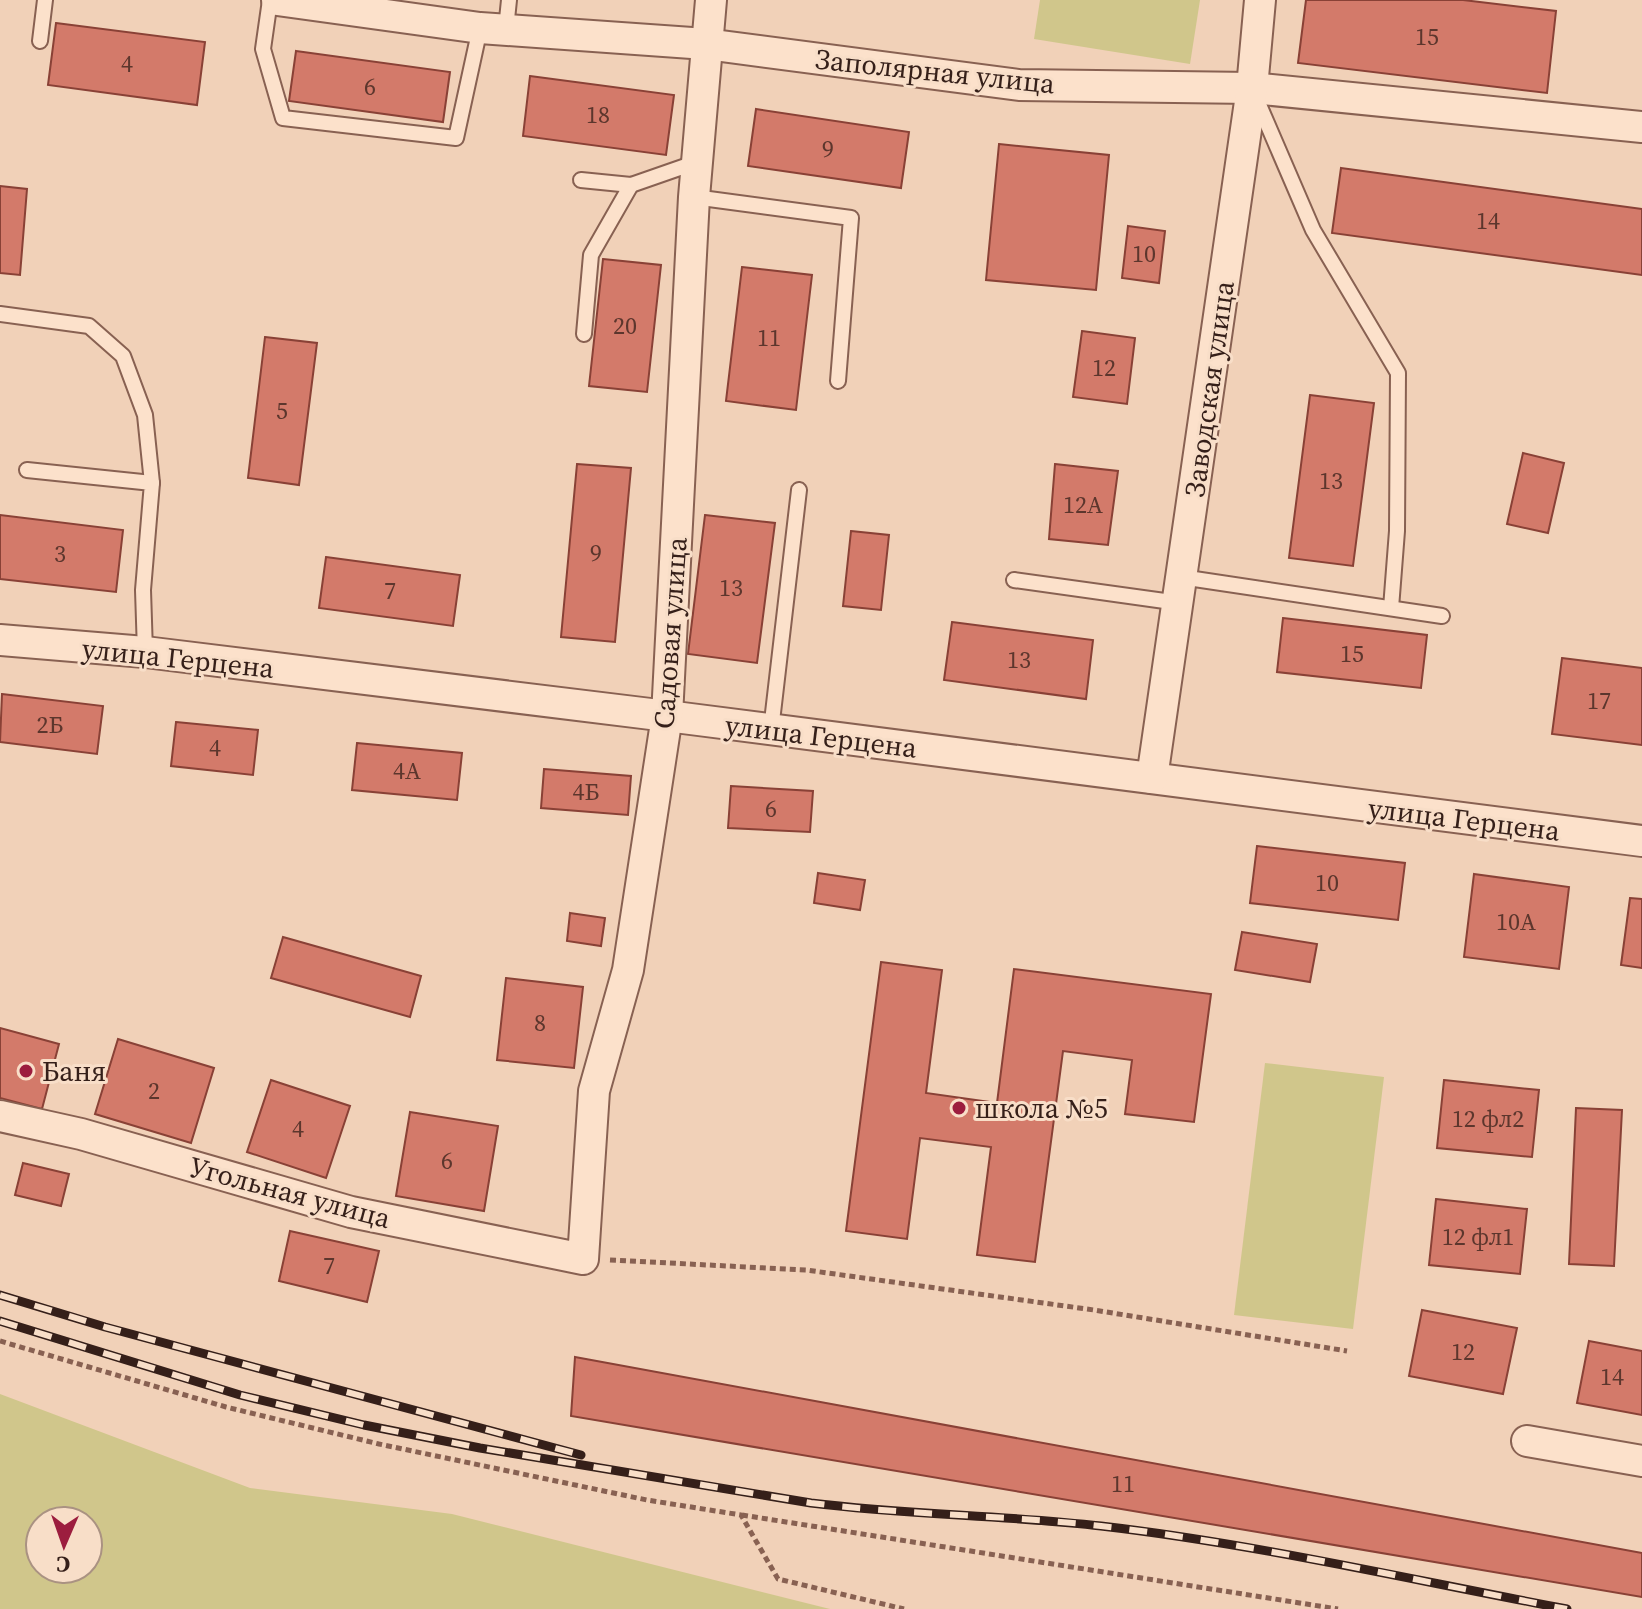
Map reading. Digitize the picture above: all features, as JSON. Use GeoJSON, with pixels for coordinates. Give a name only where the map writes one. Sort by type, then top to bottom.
{"type":"FeatureCollection","features":[{"type":"Feature","properties":{"kind":"street","name":"Заполярная улица"},"geometry":{"type":"LineString","coordinates":[[277,0],[498,19],[1019,85],[1252,88],[1642,127]]}},
{"type":"Feature","properties":{"kind":"street","name":"Садовая улица"},"geometry":{"type":"LineString","coordinates":[[583,1259],[594,1091],[628,970],[667,716],[694,197],[711,0]]}},
{"type":"Feature","properties":{"kind":"street","name":"Заводская улица"},"geometry":{"type":"LineString","coordinates":[[1152,778],[1252,88],[1260,0]]}},
{"type":"Feature","properties":{"kind":"street","name":"улица Герцена"},"geometry":{"type":"LineString","coordinates":[[0,640],[145,652],[1642,841]]}},
{"type":"Feature","properties":{"kind":"street","name":"Угольная улица"},"geometry":{"type":"LineString","coordinates":[[0,1116],[81,1134],[351,1212],[583,1259]]}},
{"type":"Feature","properties":{"kind":"street"},"geometry":{"type":"LineString","coordinates":[[1527,1441],[1642,1461]]}},
{"type":"Feature","properties":{"kind":"lane"},"geometry":{"type":"LineString","coordinates":[[40,41],[45,0]]}},
{"type":"Feature","properties":{"kind":"lane"},"geometry":{"type":"LineString","coordinates":[[270,0],[263,49],[283,118],[456,138],[498,19]]}},
{"type":"Feature","properties":{"kind":"lane"},"geometry":{"type":"LineString","coordinates":[[1252,88],[1313,230],[1398,373],[1397,531],[1391,608]]}},
{"type":"Feature","properties":{"kind":"lane"},"geometry":{"type":"LineString","coordinates":[[581,180],[631,185],[698,161]]}},
{"type":"Feature","properties":{"kind":"lane"},"geometry":{"type":"LineString","coordinates":[[584,334],[591,255],[631,185]]}},
{"type":"Feature","properties":{"kind":"lane"},"geometry":{"type":"LineString","coordinates":[[694,197],[851,218],[838,381]]}},
{"type":"Feature","properties":{"kind":"lane"},"geometry":{"type":"LineString","coordinates":[[0,314],[89,326],[123,356],[145,415],[152,483],[143,590],[145,652]]}},
{"type":"Feature","properties":{"kind":"lane"},"geometry":{"type":"LineString","coordinates":[[27,470],[152,483]]}},
{"type":"Feature","properties":{"kind":"lane"},"geometry":{"type":"LineString","coordinates":[[771,730],[799,490]]}},
{"type":"Feature","properties":{"kind":"lane"},"geometry":{"type":"LineString","coordinates":[[1014,580],[1180,590],[1391,608],[1442,616]]}},
{"type":"Feature","properties":{"kind":"path"},"geometry":{"type":"LineString","coordinates":[[583,1259],[806,1270],[1094,1310],[1347,1351]]}},
{"type":"Feature","properties":{"kind":"path"},"geometry":{"type":"LineString","coordinates":[[0,1341],[226,1407],[379,1444],[647,1500],[1338,1609]]}},
{"type":"Feature","properties":{"kind":"path"},"geometry":{"type":"LineString","coordinates":[[741,1515],[778,1579],[904,1609]]}},
{"type":"Feature","properties":{"kind":"shaded area"},"geometry":{"type":"Polygon","coordinates":[[[1040,0],[1200,0],[1190,64],[1034,39],[1040,0]]]}},
{"type":"Feature","properties":{"kind":"shaded area"},"geometry":{"type":"Polygon","coordinates":[[[1265,1063],[1384,1077],[1353,1329],[1234,1315],[1265,1063]]]}},
{"type":"Feature","properties":{"kind":"shaded area"},"geometry":{"type":"Polygon","coordinates":[[[0,1394],[250,1488],[452,1514],[830,1609],[0,1609],[0,1394]]]}},
{"type":"Feature","properties":{"kind":"building"},"geometry":{"type":"Polygon","coordinates":[[[1306,0],[1463,0],[1556,11],[1547,93],[1298,63],[1306,0]]]}},
{"type":"Feature","properties":{"kind":"building"},"geometry":{"type":"Polygon","coordinates":[[[56,23],[205,42],[197,105],[48,85],[56,23]]]}},
{"type":"Feature","properties":{"kind":"building"},"geometry":{"type":"Polygon","coordinates":[[[296,51],[450,72],[443,122],[289,101],[296,51]]]}},
{"type":"Feature","properties":{"kind":"building"},"geometry":{"type":"Polygon","coordinates":[[[530,76],[674,95],[666,155],[523,136],[530,76]]]}},
{"type":"Feature","properties":{"kind":"building"},"geometry":{"type":"Polygon","coordinates":[[[756,109],[909,132],[901,188],[748,166],[756,109]]]}},
{"type":"Feature","properties":{"kind":"building"},"geometry":{"type":"Polygon","coordinates":[[[999,144],[1109,155],[1096,290],[986,280],[999,144]]]}},
{"type":"Feature","properties":{"kind":"building"},"geometry":{"type":"Polygon","coordinates":[[[1341,168],[1642,209],[1642,275],[1332,233],[1341,168]]]}},
{"type":"Feature","properties":{"kind":"building"},"geometry":{"type":"Polygon","coordinates":[[[0,186],[27,189],[20,275],[0,273],[0,186]]]}},
{"type":"Feature","properties":{"kind":"building"},"geometry":{"type":"Polygon","coordinates":[[[1128,226],[1165,231],[1159,283],[1122,278],[1128,226]]]}},
{"type":"Feature","properties":{"kind":"building"},"geometry":{"type":"Polygon","coordinates":[[[603,259],[661,265],[647,392],[589,386],[603,259]]]}},
{"type":"Feature","properties":{"kind":"building"},"geometry":{"type":"Polygon","coordinates":[[[742,267],[812,275],[796,410],[726,401],[742,267]]]}},
{"type":"Feature","properties":{"kind":"building"},"geometry":{"type":"Polygon","coordinates":[[[1082,331],[1135,338],[1127,404],[1073,397],[1082,331]]]}},
{"type":"Feature","properties":{"kind":"building"},"geometry":{"type":"Polygon","coordinates":[[[265,337],[317,343],[299,485],[248,478],[265,337]]]}},
{"type":"Feature","properties":{"kind":"building"},"geometry":{"type":"Polygon","coordinates":[[[1310,395],[1374,403],[1353,566],[1289,558],[1310,395]]]}},
{"type":"Feature","properties":{"kind":"building"},"geometry":{"type":"Polygon","coordinates":[[[1523,453],[1564,463],[1548,533],[1507,524],[1523,453]]]}},
{"type":"Feature","properties":{"kind":"building"},"geometry":{"type":"Polygon","coordinates":[[[577,464],[631,468],[615,642],[561,637],[577,464]]]}},
{"type":"Feature","properties":{"kind":"building"},"geometry":{"type":"Polygon","coordinates":[[[1055,464],[1118,471],[1108,545],[1049,539],[1055,464]]]}},
{"type":"Feature","properties":{"kind":"building"},"geometry":{"type":"Polygon","coordinates":[[[0,515],[123,530],[116,592],[0,579],[0,515]]]}},
{"type":"Feature","properties":{"kind":"building"},"geometry":{"type":"Polygon","coordinates":[[[705,515],[775,523],[757,663],[688,654],[705,515]]]}},
{"type":"Feature","properties":{"kind":"building"},"geometry":{"type":"Polygon","coordinates":[[[851,531],[889,535],[881,610],[843,606],[851,531]]]}},
{"type":"Feature","properties":{"kind":"building"},"geometry":{"type":"Polygon","coordinates":[[[326,557],[460,575],[453,626],[319,608],[326,557]]]}},
{"type":"Feature","properties":{"kind":"building"},"geometry":{"type":"Polygon","coordinates":[[[1283,618],[1427,635],[1421,688],[1277,672],[1283,618]]]}},
{"type":"Feature","properties":{"kind":"building"},"geometry":{"type":"Polygon","coordinates":[[[952,622],[1093,640],[1086,699],[944,680],[952,622]]]}},
{"type":"Feature","properties":{"kind":"building"},"geometry":{"type":"Polygon","coordinates":[[[1562,658],[1642,668],[1642,745],[1552,734],[1562,658]]]}},
{"type":"Feature","properties":{"kind":"building"},"geometry":{"type":"Polygon","coordinates":[[[2,694],[103,706],[97,754],[0,742],[2,694]]]}},
{"type":"Feature","properties":{"kind":"building"},"geometry":{"type":"Polygon","coordinates":[[[176,722],[258,730],[253,775],[171,766],[176,722]]]}},
{"type":"Feature","properties":{"kind":"building"},"geometry":{"type":"Polygon","coordinates":[[[357,743],[462,753],[457,800],[352,790],[357,743]]]}},
{"type":"Feature","properties":{"kind":"building"},"geometry":{"type":"Polygon","coordinates":[[[544,769],[631,776],[628,815],[541,808],[544,769]]]}},
{"type":"Feature","properties":{"kind":"building"},"geometry":{"type":"Polygon","coordinates":[[[731,786],[813,791],[810,832],[728,828],[731,786]]]}},
{"type":"Feature","properties":{"kind":"building"},"geometry":{"type":"Polygon","coordinates":[[[1257,846],[1405,863],[1398,920],[1250,903],[1257,846]]]}},
{"type":"Feature","properties":{"kind":"building"},"geometry":{"type":"Polygon","coordinates":[[[818,873],[865,880],[860,910],[814,903],[818,873]]]}},
{"type":"Feature","properties":{"kind":"building"},"geometry":{"type":"Polygon","coordinates":[[[1474,874],[1569,887],[1559,969],[1464,957],[1474,874]]]}},
{"type":"Feature","properties":{"kind":"building"},"geometry":{"type":"Polygon","coordinates":[[[1630,898],[1642,899],[1642,968],[1621,965],[1630,898]]]}},
{"type":"Feature","properties":{"kind":"building"},"geometry":{"type":"Polygon","coordinates":[[[570,913],[605,918],[601,946],[567,941],[570,913]]]}},
{"type":"Feature","properties":{"kind":"building"},"geometry":{"type":"Polygon","coordinates":[[[1242,932],[1317,944],[1310,982],[1235,970],[1242,932]]]}},
{"type":"Feature","properties":{"kind":"building"},"geometry":{"type":"Polygon","coordinates":[[[283,937],[421,976],[410,1017],[271,978],[283,937]]]}},
{"type":"Feature","properties":{"kind":"building","name":"школа №5"},"geometry":{"type":"Polygon","coordinates":[[[881,962],[942,970],[926,1093],[997,1103],[1014,969],[1211,994],[1194,1122],[1125,1114],[1132,1060],[1063,1051],[1035,1262],[977,1255],[991,1147],[920,1138],[907,1239],[846,1231],[881,962]]]}},
{"type":"Feature","properties":{"kind":"building"},"geometry":{"type":"Polygon","coordinates":[[[506,978],[583,987],[574,1068],[497,1060],[506,978]]]}},
{"type":"Feature","properties":{"kind":"building","name":"Баня"},"geometry":{"type":"Polygon","coordinates":[[[0,1028],[59,1044],[42,1109],[0,1098],[0,1028]]]}},
{"type":"Feature","properties":{"kind":"building"},"geometry":{"type":"Polygon","coordinates":[[[118,1039],[214,1068],[191,1143],[95,1114],[118,1039]]]}},
{"type":"Feature","properties":{"kind":"building"},"geometry":{"type":"Polygon","coordinates":[[[271,1080],[350,1106],[326,1178],[247,1152],[271,1080]]]}},
{"type":"Feature","properties":{"kind":"building"},"geometry":{"type":"Polygon","coordinates":[[[1444,1080],[1539,1090],[1532,1157],[1437,1148],[1444,1080]]]}},
{"type":"Feature","properties":{"kind":"building"},"geometry":{"type":"Polygon","coordinates":[[[1576,1108],[1622,1110],[1614,1266],[1569,1264],[1576,1108]]]}},
{"type":"Feature","properties":{"kind":"building"},"geometry":{"type":"Polygon","coordinates":[[[410,1112],[498,1126],[484,1211],[396,1196],[410,1112]]]}},
{"type":"Feature","properties":{"kind":"building"},"geometry":{"type":"Polygon","coordinates":[[[23,1163],[69,1174],[61,1206],[15,1195],[23,1163]]]}},
{"type":"Feature","properties":{"kind":"building"},"geometry":{"type":"Polygon","coordinates":[[[1436,1199],[1527,1209],[1520,1274],[1429,1265],[1436,1199]]]}},
{"type":"Feature","properties":{"kind":"building"},"geometry":{"type":"Polygon","coordinates":[[[290,1231],[379,1251],[367,1302],[279,1281],[290,1231]]]}},
{"type":"Feature","properties":{"kind":"building"},"geometry":{"type":"Polygon","coordinates":[[[1422,1310],[1517,1328],[1503,1394],[1409,1376],[1422,1310]]]}},
{"type":"Feature","properties":{"kind":"building"},"geometry":{"type":"Polygon","coordinates":[[[1589,1341],[1642,1351],[1642,1415],[1577,1403],[1589,1341]]]}},
{"type":"Feature","properties":{"kind":"building"},"geometry":{"type":"Polygon","coordinates":[[[575,1357],[1642,1553],[1642,1597],[571,1416],[575,1357]]]}},
{"type":"Feature","properties":{"kind":"railway"},"geometry":{"type":"LineString","coordinates":[[0,1295],[105,1327],[581,1455]]}},
{"type":"Feature","properties":{"kind":"railway"},"geometry":{"type":"LineString","coordinates":[[0,1321],[240,1395],[364,1425],[480,1448],[811,1503],[1065,1522],[1159,1534],[1276,1553],[1567,1609]]}},
{"type":"Feature","properties":{"kind":"place","name":"Баня"},"geometry":{"type":"Point","coordinates":[26,1071]}},
{"type":"Feature","properties":{"kind":"place","name":"школа №5"},"geometry":{"type":"Point","coordinates":[959,1108]}}]}
